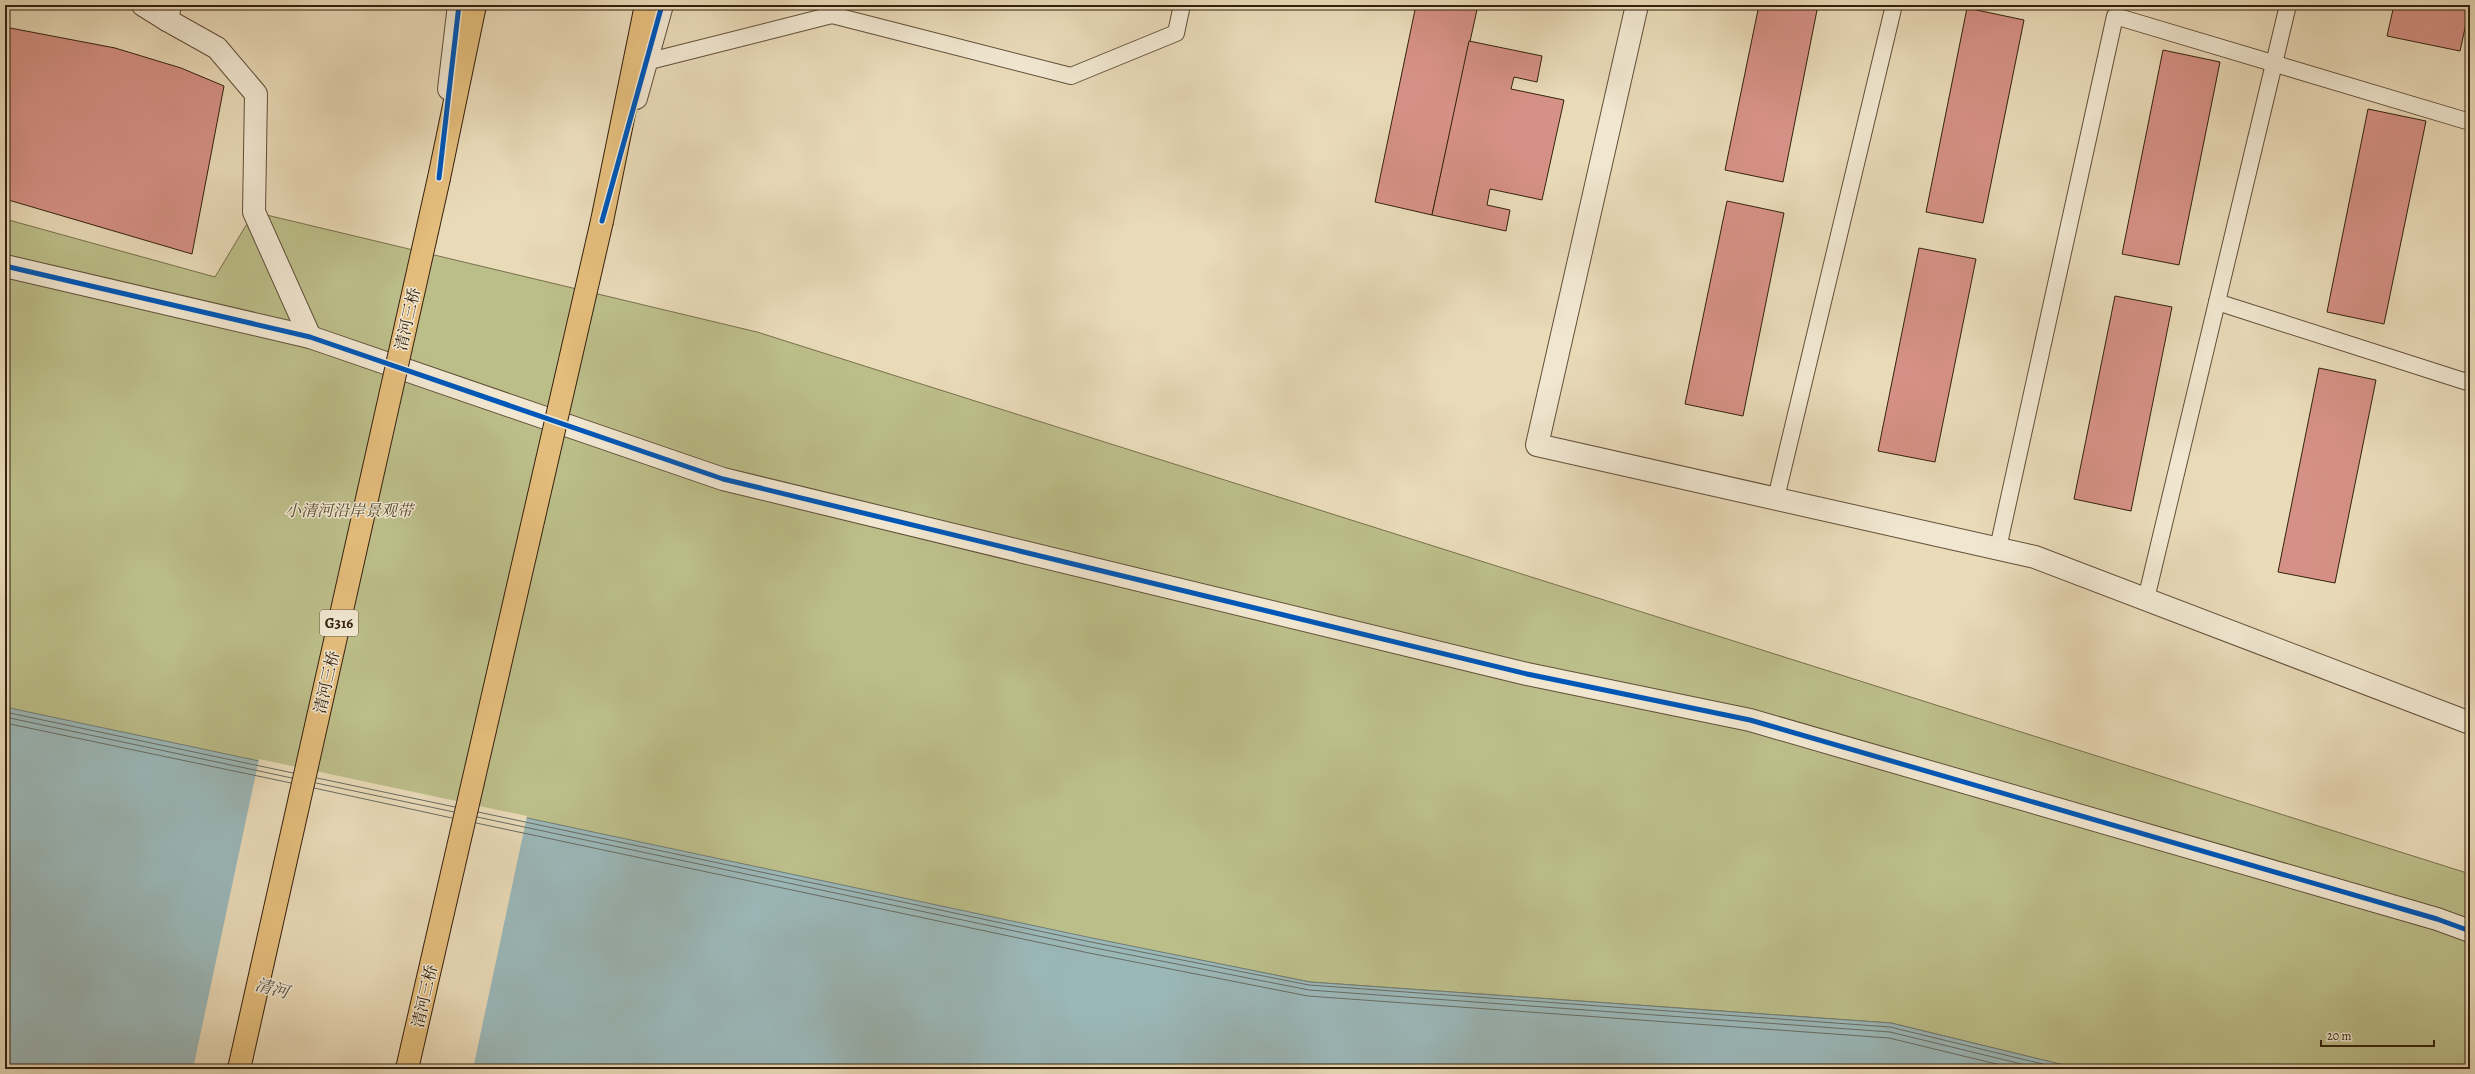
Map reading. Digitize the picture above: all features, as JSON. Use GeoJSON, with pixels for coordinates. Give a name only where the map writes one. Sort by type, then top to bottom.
{"type":"FeatureCollection","features":[{"type":"Feature","properties":{"kind":"highway","name":"G316"},"geometry":{"type":"LineString","coordinates":[[438,178],[475,5]]}},
{"type":"Feature","properties":{"kind":"highway","name":"清河三桥"},"geometry":{"type":"LineString","coordinates":[[408,1069],[602,221],[646,5]]}},
{"type":"Feature","properties":{"kind":"highway","name":"清河三桥"},"geometry":{"type":"LineString","coordinates":[[239,1069],[438,178]]}},
{"type":"Feature","properties":{"kind":"street"},"geometry":{"type":"LineString","coordinates":[[143,5],[168,13],[217,48],[256,94],[254,212],[310,337]]}},
{"type":"Feature","properties":{"kind":"street"},"geometry":{"type":"LineString","coordinates":[[438,178],[459,5]]}},
{"type":"Feature","properties":{"kind":"street"},"geometry":{"type":"LineString","coordinates":[[602,221],[662,5]]}},
{"type":"Feature","properties":{"kind":"street"},"geometry":{"type":"LineString","coordinates":[[1636,5],[1537,445],[2035,557],[2470,723]]}},
{"type":"Feature","properties":{"kind":"street"},"geometry":{"type":"LineString","coordinates":[[5,266],[310,337],[723,479],[1527,674],[1750,720],[2429,917],[2470,931]]}},
{"type":"Feature","properties":{"kind":"lane"},"geometry":{"type":"LineString","coordinates":[[646,62],[833,10],[1071,76],[1176,33],[1182,5]]}},
{"type":"Feature","properties":{"kind":"lane"},"geometry":{"type":"LineString","coordinates":[[1776,498],[1894,5]]}},
{"type":"Feature","properties":{"kind":"lane"},"geometry":{"type":"LineString","coordinates":[[2146,599],[2288,5]]}},
{"type":"Feature","properties":{"kind":"lane"},"geometry":{"type":"LineString","coordinates":[[1998,548],[2116,10],[2274,63],[2470,122]]}},
{"type":"Feature","properties":{"kind":"lane"},"geometry":{"type":"LineString","coordinates":[[2217,302],[2470,383]]}},
{"type":"Feature","properties":{"kind":"green space","name":"小清河沿岸景观带"},"geometry":{"type":"Polygon","coordinates":[[[254,212],[757,332],[2470,874],[2470,1069],[2080,1069],[1891,1023],[1310,982],[659,853],[5,708],[5,219],[215,277],[254,212]]]}},
{"type":"Feature","properties":{"kind":"water","name":"清河"},"geometry":{"type":"Polygon","coordinates":[[[5,707],[1092,938],[1310,982],[1891,1023],[2080,1069],[5,1069],[5,707]]]}},
{"type":"Feature","properties":{"kind":"pier"},"geometry":{"type":"Polygon","coordinates":[[[259,759],[527,816],[473,1069],[193,1069],[259,759]]]}},
{"type":"Feature","properties":{"kind":"building"},"geometry":{"type":"Polygon","coordinates":[[[1416,5],[1478,5],[1432,215],[1375,202],[1416,5]]]}},
{"type":"Feature","properties":{"kind":"building"},"geometry":{"type":"Polygon","coordinates":[[[1759,5],[1818,5],[1783,182],[1725,170],[1759,5]]]}},
{"type":"Feature","properties":{"kind":"building"},"geometry":{"type":"Polygon","coordinates":[[[2394,5],[2470,5],[2460,51],[2387,36],[2394,5]]]}},
{"type":"Feature","properties":{"kind":"building"},"geometry":{"type":"Polygon","coordinates":[[[1967,8],[2024,20],[1983,223],[1926,212],[1967,8]]]}},
{"type":"Feature","properties":{"kind":"building"},"geometry":{"type":"Polygon","coordinates":[[[5,27],[115,48],[181,68],[224,86],[192,254],[5,199],[5,27]]]}},
{"type":"Feature","properties":{"kind":"building"},"geometry":{"type":"Polygon","coordinates":[[[1469,41],[1542,56],[1537,82],[1514,77],[1511,89],[1564,100],[1542,200],[1490,189],[1487,205],[1510,210],[1506,231],[1432,215],[1469,41]]]}},
{"type":"Feature","properties":{"kind":"building"},"geometry":{"type":"Polygon","coordinates":[[[2163,50],[2220,62],[2179,265],[2122,254],[2163,50]]]}},
{"type":"Feature","properties":{"kind":"building"},"geometry":{"type":"Polygon","coordinates":[[[2368,109],[2426,121],[2384,324],[2327,312],[2368,109]]]}},
{"type":"Feature","properties":{"kind":"building"},"geometry":{"type":"Polygon","coordinates":[[[1727,201],[1784,213],[1743,416],[1685,404],[1727,201]]]}},
{"type":"Feature","properties":{"kind":"building"},"geometry":{"type":"Polygon","coordinates":[[[1919,248],[1976,259],[1935,462],[1878,451],[1919,248]]]}},
{"type":"Feature","properties":{"kind":"building"},"geometry":{"type":"Polygon","coordinates":[[[2115,296],[2172,307],[2131,511],[2074,499],[2115,296]]]}},
{"type":"Feature","properties":{"kind":"building"},"geometry":{"type":"Polygon","coordinates":[[[2319,368],[2376,380],[2335,583],[2278,572],[2319,368]]]}},
{"type":"Feature","properties":{"kind":"building"},"geometry":{"type":"Polygon","coordinates":[[[2470,629],[2470,639],[2467,638],[2470,629]]]}},
{"type":"Feature","properties":{"kind":"cycle path"},"geometry":{"type":"LineString","coordinates":[[439,178],[459,5]]}},
{"type":"Feature","properties":{"kind":"cycle path"},"geometry":{"type":"LineString","coordinates":[[602,221],[662,5]]}},
{"type":"Feature","properties":{"kind":"cycle path"},"geometry":{"type":"LineString","coordinates":[[5,266],[310,337],[723,479],[1527,674],[1750,720],[2437,919],[2470,931]]}}]}
